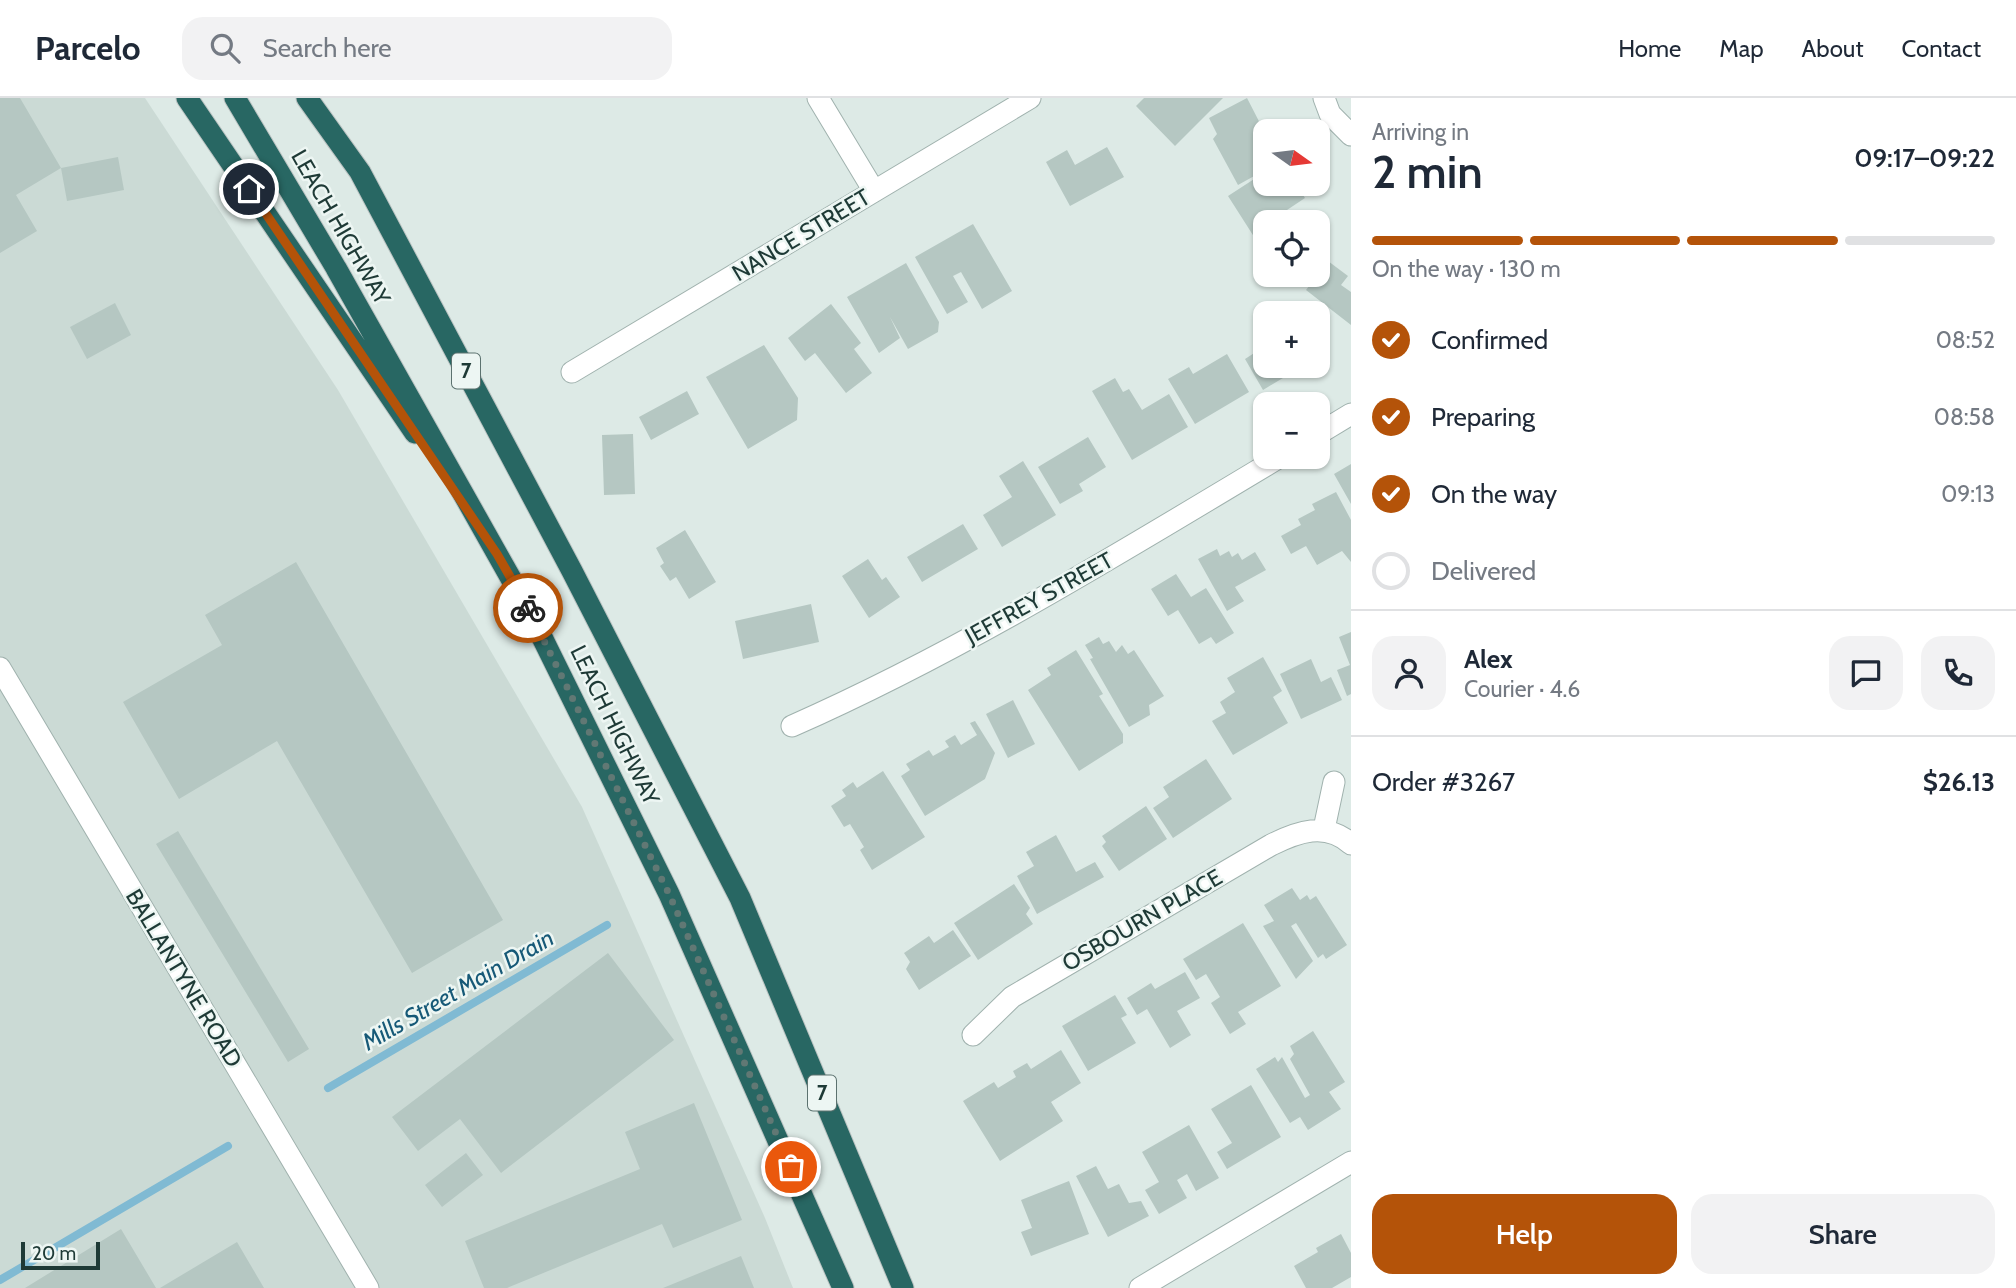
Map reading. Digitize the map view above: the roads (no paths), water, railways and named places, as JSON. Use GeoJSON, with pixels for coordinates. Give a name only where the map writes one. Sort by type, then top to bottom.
{"type":"FeatureCollection","features":[{"type":"Feature","properties":{"kind":"highway"},"geometry":{"type":"LineString","coordinates":[[187,98],[497,554]]}},
{"type":"Feature","properties":{"kind":"highway","name":"LEACH HIGHWAY"},"geometry":{"type":"LineString","coordinates":[[235,98],[336,268],[527,607],[669,894],[843,1288]]}},
{"type":"Feature","properties":{"kind":"highway","name":"LEACH HIGHWAY"},"geometry":{"type":"LineString","coordinates":[[307,98],[360,172],[572,571],[740,898],[903,1288]]}},
{"type":"Feature","properties":{"kind":"highway"},"geometry":{"type":"LineString","coordinates":[[323,98],[360,172]]}},
{"type":"Feature","properties":{"kind":"street"},"geometry":{"type":"LineString","coordinates":[[818,98],[874,191]]}},
{"type":"Feature","properties":{"kind":"street","name":"NANCE STREET"},"geometry":{"type":"LineString","coordinates":[[572,372],[1030,98]]}},
{"type":"Feature","properties":{"kind":"street"},"geometry":{"type":"LineString","coordinates":[[1324,98],[1330,114],[1351,135]]}},
{"type":"Feature","properties":{"kind":"street"},"geometry":{"type":"LineString","coordinates":[[1330,427],[1351,414]]}},
{"type":"Feature","properties":{"kind":"street","name":"JEFFREY STREET"},"geometry":{"type":"LineString","coordinates":[[792,726],[884,684],[1100,565],[1260,469]]}},
{"type":"Feature","properties":{"kind":"street","name":"BALLANTYNE ROAD"},"geometry":{"type":"LineString","coordinates":[[0,667],[368,1288]]}},
{"type":"Feature","properties":{"kind":"street"},"geometry":{"type":"LineString","coordinates":[[1334,782],[1324,829],[1351,844]]}},
{"type":"Feature","properties":{"kind":"street","name":"OSBOURN PLACE"},"geometry":{"type":"LineString","coordinates":[[973,1035],[1012,997],[1247,859],[1297,832],[1324,829]]}},
{"type":"Feature","properties":{"kind":"street"},"geometry":{"type":"LineString","coordinates":[[1140,1288],[1351,1162]]}},
{"type":"Feature","properties":{"kind":"waterway","name":"Mills Street Main Drain"},"geometry":{"type":"LineString","coordinates":[[328,1088],[607,925]]}},
{"type":"Feature","properties":{"kind":"waterway","name":"Mills Street Main Drain"},"geometry":{"type":"LineString","coordinates":[[0,1280],[228,1146]]}}]}
